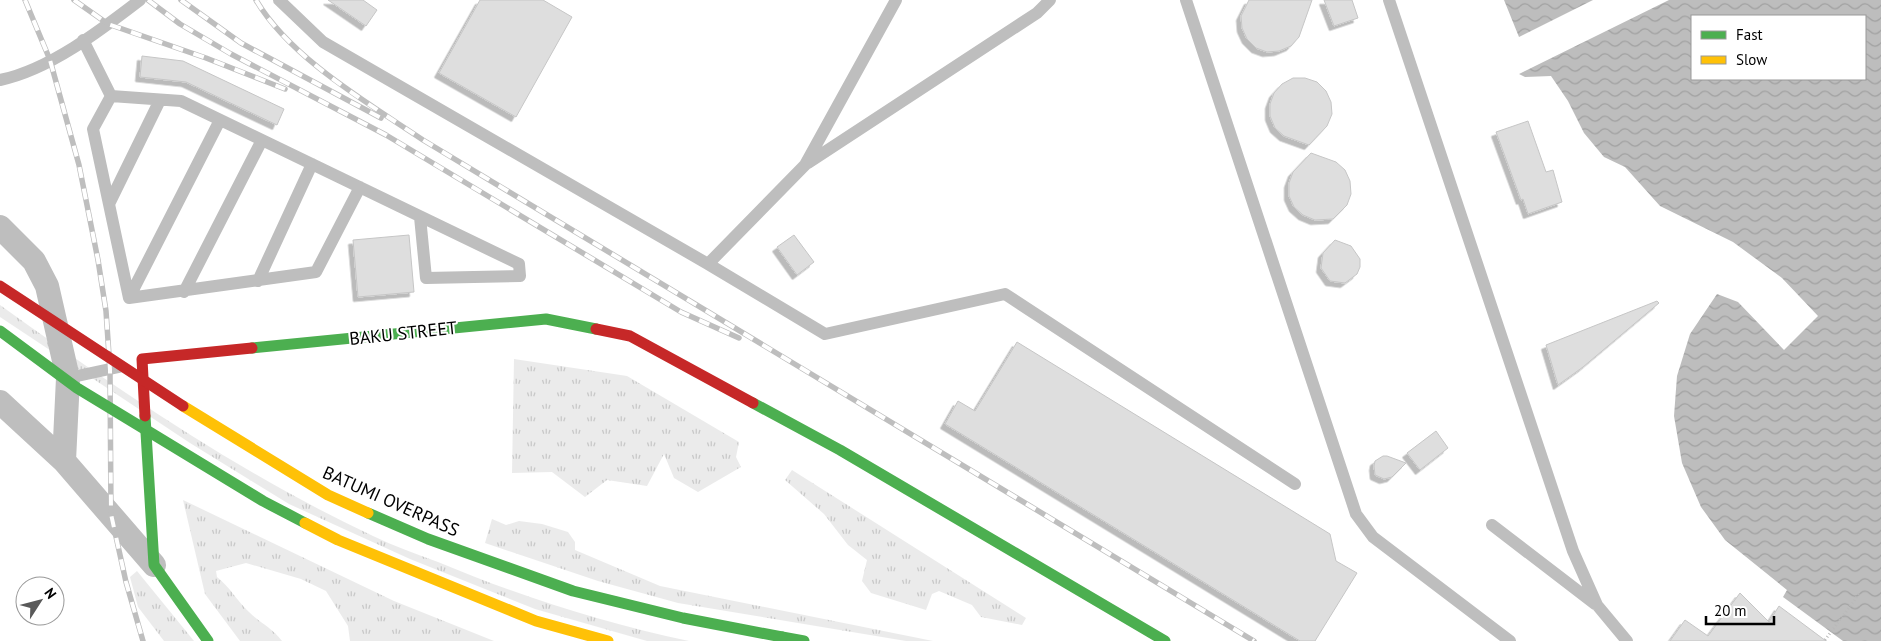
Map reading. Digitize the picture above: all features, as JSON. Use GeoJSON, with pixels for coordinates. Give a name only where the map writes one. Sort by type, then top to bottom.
{"type":"FeatureCollection","features":[{"type":"Feature","properties":{"kind":"main road","name":"BATUMI OVERPASS"},"geometry":{"type":"LineString","coordinates":[[0,286],[177,403],[328,495],[428,540],[573,591],[683,618],[804,641]]}},
{"type":"Feature","properties":{"kind":"main road","name":"BAKU STREET"},"geometry":{"type":"LineString","coordinates":[[142,359],[546,319],[630,336],[840,450],[1165,641]]}},
{"type":"Feature","properties":{"kind":"main road"},"geometry":{"type":"LineString","coordinates":[[0,331],[77,388],[263,501],[338,540],[536,621],[608,641]]}},
{"type":"Feature","properties":{"kind":"main road"},"geometry":{"type":"LineString","coordinates":[[142,359],[154,565],[208,641]]}},
{"type":"Feature","properties":{"kind":"street"},"geometry":{"type":"LineString","coordinates":[[0,228],[34,261],[48,286],[68,378],[64,461]]}},
{"type":"Feature","properties":{"kind":"street"},"geometry":{"type":"LineString","coordinates":[[0,402],[64,461],[154,565]]}},
{"type":"Feature","properties":{"kind":"lane"},"geometry":{"type":"LineString","coordinates":[[0,80],[22,76],[83,40],[140,0]]}},
{"type":"Feature","properties":{"kind":"lane"},"geometry":{"type":"LineString","coordinates":[[279,0],[323,42],[708,264],[825,334],[1005,294],[1295,484]]}},
{"type":"Feature","properties":{"kind":"lane"},"geometry":{"type":"LineString","coordinates":[[805,165],[896,0]]}},
{"type":"Feature","properties":{"kind":"lane"},"geometry":{"type":"LineString","coordinates":[[708,264],[805,165],[1037,13],[1050,0]]}},
{"type":"Feature","properties":{"kind":"lane"},"geometry":{"type":"LineString","coordinates":[[1186,0],[1356,514],[1373,536],[1510,641]]}},
{"type":"Feature","properties":{"kind":"lane"},"geometry":{"type":"LineString","coordinates":[[1389,0],[1573,551],[1597,605]]}},
{"type":"Feature","properties":{"kind":"lane"},"geometry":{"type":"LineString","coordinates":[[83,40],[111,96]]}},
{"type":"Feature","properties":{"kind":"lane"},"geometry":{"type":"LineString","coordinates":[[111,96],[182,102],[519,264],[520,276],[426,278],[420,217]]}},
{"type":"Feature","properties":{"kind":"lane"},"geometry":{"type":"LineString","coordinates":[[111,96],[93,129],[129,298]]}},
{"type":"Feature","properties":{"kind":"lane"},"geometry":{"type":"LineString","coordinates":[[109,204],[160,100]]}},
{"type":"Feature","properties":{"kind":"lane"},"geometry":{"type":"LineString","coordinates":[[129,298],[220,120]]}},
{"type":"Feature","properties":{"kind":"lane"},"geometry":{"type":"LineString","coordinates":[[184,292],[262,140]]}},
{"type":"Feature","properties":{"kind":"lane"},"geometry":{"type":"LineString","coordinates":[[258,280],[312,164]]}},
{"type":"Feature","properties":{"kind":"lane"},"geometry":{"type":"LineString","coordinates":[[129,298],[184,292],[316,272],[360,188]]}},
{"type":"Feature","properties":{"kind":"lane"},"geometry":{"type":"LineString","coordinates":[[68,378],[110,370],[142,359]]}},
{"type":"Feature","properties":{"kind":"lane"},"geometry":{"type":"LineString","coordinates":[[1492,525],[1597,605],[1628,641]]}},
{"type":"Feature","properties":{"kind":"path"},"geometry":{"type":"LineString","coordinates":[[1825,640],[1859,594]]}},
{"type":"Feature","properties":{"kind":"green space"},"geometry":{"type":"Polygon","coordinates":[[[0,305],[181,429],[276,486],[373,536],[397,547],[562,608],[625,626],[689,641],[647,641],[535,609],[410,559],[289,504],[190,443],[0,317],[0,305]]]}},
{"type":"Feature","properties":{"kind":"green space"},"geometry":{"type":"Polygon","coordinates":[[[514,359],[627,376],[739,442],[736,457],[741,467],[698,492],[674,478],[664,454],[647,486],[607,480],[585,497],[552,472],[512,473],[514,359]]]}},
{"type":"Feature","properties":{"kind":"green space"},"geometry":{"type":"Polygon","coordinates":[[[792,470],[1026,618],[1022,625],[981,617],[972,605],[939,591],[932,594],[926,610],[871,593],[862,581],[867,560],[848,545],[824,514],[785,480],[792,470]]]}},
{"type":"Feature","properties":{"kind":"green space"},"geometry":{"type":"Polygon","coordinates":[[[183,500],[394,601],[494,641],[350,641],[348,626],[326,591],[301,579],[246,563],[216,571],[217,577],[249,612],[282,641],[240,641],[205,594],[183,500]]]}},
{"type":"Feature","properties":{"kind":"green space"},"geometry":{"type":"Polygon","coordinates":[[[492,519],[506,525],[519,521],[542,524],[568,532],[575,542],[575,550],[660,586],[933,641],[906,641],[678,603],[598,581],[485,543],[492,519]]]}},
{"type":"Feature","properties":{"kind":"green space"},"geometry":{"type":"Polygon","coordinates":[[[137,571],[194,641],[164,641],[138,607],[130,577],[137,571]]]}},
{"type":"Feature","properties":{"kind":"water"},"geometry":{"type":"Polygon","coordinates":[[[1504,0],[1593,0],[1519,37],[1504,0]]]}},
{"type":"Feature","properties":{"kind":"water"},"geometry":{"type":"Polygon","coordinates":[[[1669,0],[1881,0],[1881,641],[1843,641],[1783,597],[1787,590],[1725,540],[1701,507],[1682,463],[1674,416],[1677,376],[1690,334],[1717,294],[1738,302],[1784,350],[1818,316],[1782,278],[1733,242],[1660,206],[1625,167],[1604,157],[1584,133],[1568,101],[1551,76],[1525,77],[1519,74],[1669,0]]]}},
{"type":"Feature","properties":{"kind":"building"},"geometry":{"type":"Polygon","coordinates":[[[328,0],[363,0],[377,10],[366,26],[328,0]]]}},
{"type":"Feature","properties":{"kind":"building"},"geometry":{"type":"Polygon","coordinates":[[[480,0],[543,0],[572,17],[516,117],[439,73],[480,0]]]}},
{"type":"Feature","properties":{"kind":"building"},"geometry":{"type":"Polygon","coordinates":[[[1249,0],[1312,0],[1299,37],[1291,46],[1279,51],[1267,52],[1256,48],[1247,39],[1242,28],[1241,16],[1249,0]]]}},
{"type":"Feature","properties":{"kind":"building"},"geometry":{"type":"Polygon","coordinates":[[[1324,0],[1352,0],[1358,18],[1334,26],[1324,0]]]}},
{"type":"Feature","properties":{"kind":"building"},"geometry":{"type":"Polygon","coordinates":[[[142,56],[183,61],[284,109],[277,125],[186,82],[140,77],[142,56]]]}},
{"type":"Feature","properties":{"kind":"building"},"geometry":{"type":"Polygon","coordinates":[[[1293,78],[1305,78],[1317,82],[1326,91],[1331,102],[1332,114],[1327,126],[1309,145],[1284,136],[1275,128],[1270,116],[1270,104],[1274,93],[1282,84],[1293,78]]]}},
{"type":"Feature","properties":{"kind":"building"},"geometry":{"type":"Polygon","coordinates":[[[1528,121],[1546,172],[1553,170],[1562,202],[1528,214],[1496,132],[1528,121]]]}},
{"type":"Feature","properties":{"kind":"building"},"geometry":{"type":"Polygon","coordinates":[[[1311,153],[1336,162],[1345,170],[1350,181],[1351,194],[1347,205],[1333,219],[1315,220],[1303,215],[1294,207],[1289,196],[1289,183],[1293,172],[1311,153]]]}},
{"type":"Feature","properties":{"kind":"building"},"geometry":{"type":"Polygon","coordinates":[[[409,235],[414,292],[358,297],[353,240],[409,235]]]}},
{"type":"Feature","properties":{"kind":"building"},"geometry":{"type":"Polygon","coordinates":[[[794,235],[814,262],[797,275],[777,247],[794,235]]]}},
{"type":"Feature","properties":{"kind":"building"},"geometry":{"type":"Polygon","coordinates":[[[1335,240],[1351,246],[1360,259],[1360,267],[1357,274],[1345,283],[1330,281],[1321,268],[1323,253],[1335,240]]]}},
{"type":"Feature","properties":{"kind":"building"},"geometry":{"type":"Polygon","coordinates":[[[1657,301],[1659,303],[1583,367],[1558,385],[1546,345],[1657,301]]]}},
{"type":"Feature","properties":{"kind":"building"},"geometry":{"type":"Polygon","coordinates":[[[1017,342],[1330,534],[1336,561],[1357,573],[1315,641],[1300,641],[945,424],[958,401],[975,411],[1017,342]]]}},
{"type":"Feature","properties":{"kind":"building"},"geometry":{"type":"Polygon","coordinates":[[[1436,431],[1448,448],[1420,470],[1407,453],[1436,431]]]}},
{"type":"Feature","properties":{"kind":"building"},"geometry":{"type":"Polygon","coordinates":[[[1383,456],[1406,463],[1392,477],[1384,479],[1375,475],[1374,466],[1375,461],[1383,456]]]}},
{"type":"Feature","properties":{"kind":"building"},"geometry":{"type":"Polygon","coordinates":[[[1740,593],[1769,622],[1779,606],[1826,641],[1670,641],[1685,620],[1708,636],[1740,593]]]}},
{"type":"Feature","properties":{"kind":"railway"},"geometry":{"type":"LineString","coordinates":[[25,0],[50,60],[79,165],[98,260],[106,311],[110,370],[111,514],[126,582],[143,641]]}},
{"type":"Feature","properties":{"kind":"railway"},"geometry":{"type":"LineString","coordinates":[[74,0],[108,24],[206,58],[285,89]]}},
{"type":"Feature","properties":{"kind":"railway"},"geometry":{"type":"LineString","coordinates":[[148,0],[180,24],[231,54],[386,135],[681,312],[739,338]]}},
{"type":"Feature","properties":{"kind":"railway"},"geometry":{"type":"LineString","coordinates":[[181,0],[241,43],[381,118]]}},
{"type":"Feature","properties":{"kind":"railway"},"geometry":{"type":"LineString","coordinates":[[256,0],[271,21],[309,60],[355,95],[423,140],[1254,641]]}},
{"type":"Feature","properties":{"kind":"traffic: fast"},"geometry":{"type":"LineString","coordinates":[[252,348],[546,319],[596,329]]}},
{"type":"Feature","properties":{"kind":"traffic: fast"},"geometry":{"type":"LineString","coordinates":[[0,331],[77,388],[263,501],[305,523]]}},
{"type":"Feature","properties":{"kind":"traffic: fast"},"geometry":{"type":"LineString","coordinates":[[753,403],[840,450],[1165,641]]}},
{"type":"Feature","properties":{"kind":"traffic: fast"},"geometry":{"type":"LineString","coordinates":[[145,416],[154,565],[208,641]]}},
{"type":"Feature","properties":{"kind":"traffic: fast"},"geometry":{"type":"LineString","coordinates":[[368,513],[428,539],[573,591],[683,618],[782,637]]}},
{"type":"Feature","properties":{"kind":"traffic: fast"},"geometry":{"type":"LineString","coordinates":[[782,637],[804,641]]}},
{"type":"Feature","properties":{"kind":"traffic: jam"},"geometry":{"type":"LineString","coordinates":[[0,286],[183,406]]}},
{"type":"Feature","properties":{"kind":"traffic: jam"},"geometry":{"type":"LineString","coordinates":[[596,329],[630,336],[753,403]]}},
{"type":"Feature","properties":{"kind":"traffic: jam"},"geometry":{"type":"LineString","coordinates":[[145,416],[142,359],[252,348]]}},
{"type":"Feature","properties":{"kind":"traffic: slow"},"geometry":{"type":"LineString","coordinates":[[183,406],[328,495],[368,513]]}},
{"type":"Feature","properties":{"kind":"traffic: slow"},"geometry":{"type":"LineString","coordinates":[[305,523],[338,540],[536,621],[608,641]]}}]}
